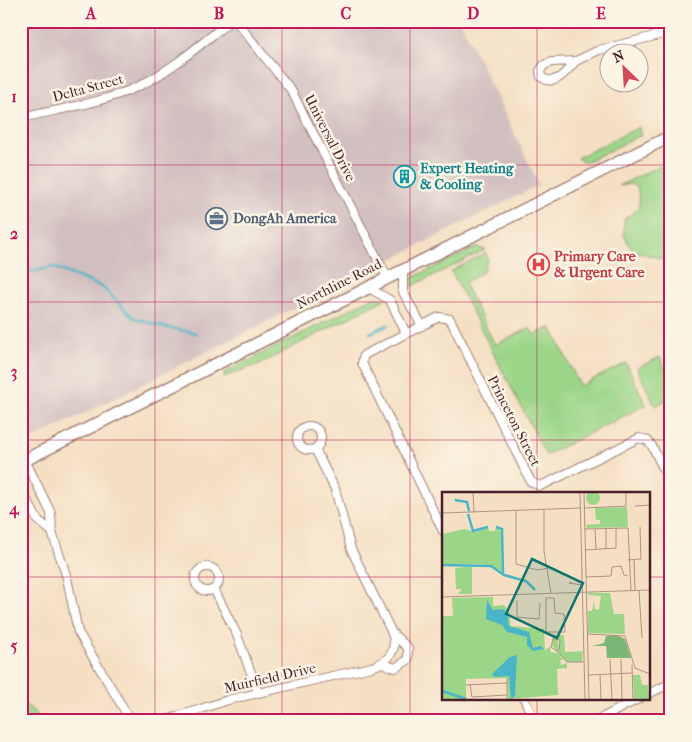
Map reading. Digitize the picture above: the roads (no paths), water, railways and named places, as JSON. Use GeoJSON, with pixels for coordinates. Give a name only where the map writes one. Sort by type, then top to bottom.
{"type":"FeatureCollection","features":[{"type":"Feature","properties":{"kind":"main road","name":"Northline Road"},"geometry":{"type":"LineString","coordinates":[[23,461],[386,277],[671,136]]}},
{"type":"Feature","properties":{"kind":"street","name":"Delta Street"},"geometry":{"type":"LineString","coordinates":[[21,118],[102,99],[138,86],[178,63],[230,21]]}},
{"type":"Feature","properties":{"kind":"street","name":"Universal Drive"},"geometry":{"type":"LineString","coordinates":[[236,21],[291,90],[386,277]]}},
{"type":"Feature","properties":{"kind":"street"},"geometry":{"type":"LineString","coordinates":[[576,60],[600,50],[671,32]]}},
{"type":"Feature","properties":{"kind":"street"},"geometry":{"type":"LineString","coordinates":[[403,269],[403,292],[422,326]]}},
{"type":"Feature","properties":{"kind":"street"},"geometry":{"type":"LineString","coordinates":[[368,287],[390,300],[406,333]]}},
{"type":"Feature","properties":{"kind":"street","name":"Princeton Street"},"geometry":{"type":"LineString","coordinates":[[442,529],[362,364],[364,355],[440,316],[450,319],[529,478],[535,485],[545,484],[639,438],[649,442],[671,484]]}},
{"type":"Feature","properties":{"kind":"street"},"geometry":{"type":"LineString","coordinates":[[315,449],[334,490],[351,549],[392,633],[395,648],[387,660],[382,663]]}},
{"type":"Feature","properties":{"kind":"street"},"geometry":{"type":"LineString","coordinates":[[23,461],[51,513],[52,532],[62,561],[78,632],[130,721]]}},
{"type":"Feature","properties":{"kind":"street"},"geometry":{"type":"LineString","coordinates":[[21,489],[37,520],[52,532]]}},
{"type":"Feature","properties":{"kind":"street"},"geometry":{"type":"LineString","coordinates":[[214,589],[237,635],[258,692]]}},
{"type":"Feature","properties":{"kind":"street","name":"Muirfield Drive"},"geometry":{"type":"LineString","coordinates":[[164,721],[258,692],[382,663],[395,668],[408,660],[408,648],[392,633]]}},
{"type":"Feature","properties":{"kind":"street"},"geometry":{"type":"LineString","coordinates":[[650,693],[671,683]]}},
{"type":"Feature","properties":{"kind":"street"},"geometry":{"type":"LineString","coordinates":[[525,700],[534,721]]}},
{"type":"Feature","properties":{"kind":"street"},"geometry":{"type":"LineString","coordinates":[[596,721],[636,700]]}},
{"type":"Feature","properties":{"kind":"street"},"geometry":{"type":"LineString","coordinates":[[121,721],[123,711]]}},
{"type":"Feature","properties":{"kind":"waterway"},"geometry":{"type":"LineString","coordinates":[[21,274],[53,267],[102,287],[134,318],[163,327],[196,333]]}},
{"type":"Feature","properties":{"kind":"waterway"},"geometry":{"type":"LineString","coordinates":[[370,333],[388,325]]}},
{"type":"Feature","properties":{"kind":"place","name":"Expert Heating & Cooling"},"geometry":{"type":"Point","coordinates":[404,176]}},
{"type":"Feature","properties":{"kind":"place","name":"DongAh America"},"geometry":{"type":"Point","coordinates":[217,218]}},
{"type":"Feature","properties":{"kind":"place","name":"Primary Care & Urgent Care"},"geometry":{"type":"Point","coordinates":[538,264]}}]}
